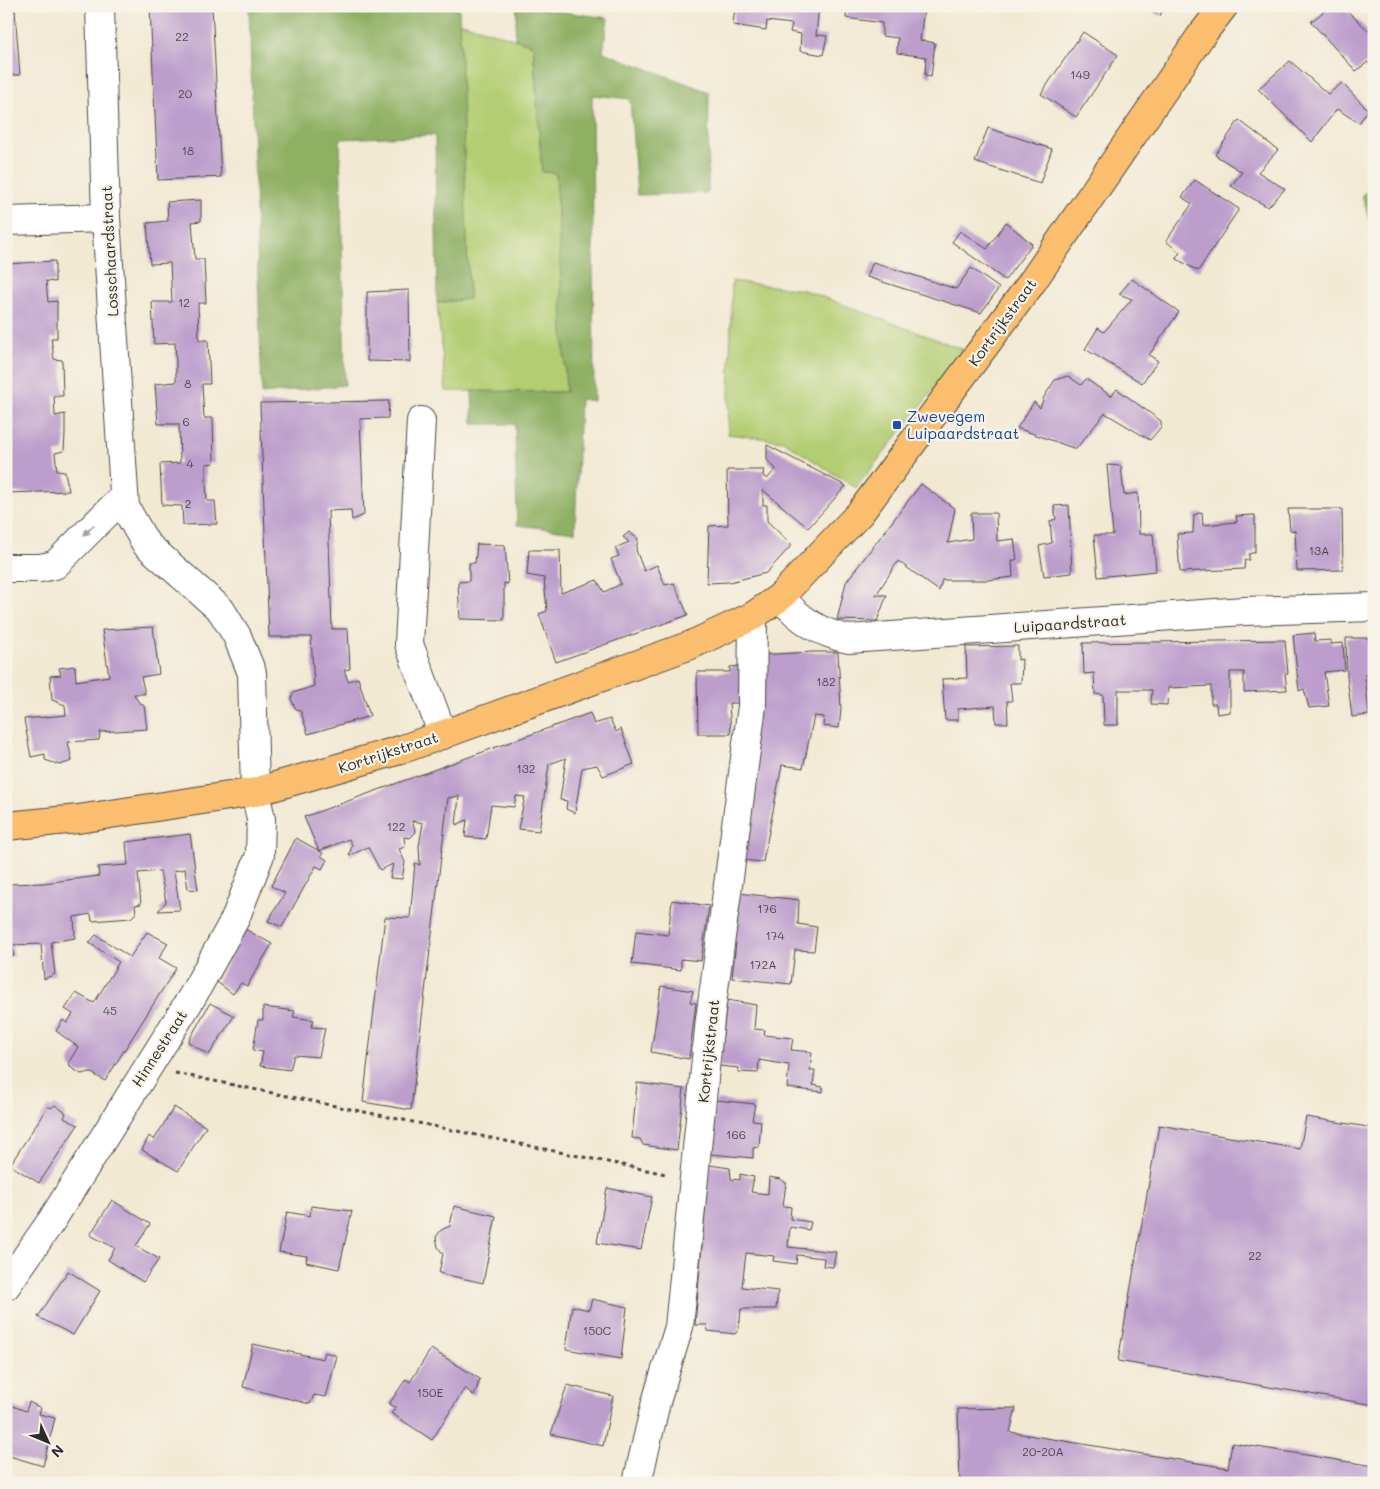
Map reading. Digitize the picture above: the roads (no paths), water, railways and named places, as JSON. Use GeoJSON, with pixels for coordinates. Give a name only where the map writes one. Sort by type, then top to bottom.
{"type":"FeatureCollection","features":[{"type":"Feature","properties":{"kind":"main road","name":"Kortrijkstraat"},"geometry":{"type":"LineString","coordinates":[[6,826],[78,819],[255,792],[400,750],[443,735],[691,646],[753,616],[780,597],[860,513],[1030,285],[1200,36],[1224,6]]}},
{"type":"Feature","properties":{"kind":"street","name":"Losschaardstraat"},"geometry":{"type":"LineString","coordinates":[[100,6],[106,218],[125,507],[146,544],[221,610],[237,636],[252,672],[255,792]]}},
{"type":"Feature","properties":{"kind":"street"},"geometry":{"type":"LineString","coordinates":[[6,221],[106,218]]}},
{"type":"Feature","properties":{"kind":"street"},"geometry":{"type":"LineString","coordinates":[[421,421],[409,644],[443,735]]}},
{"type":"Feature","properties":{"kind":"street"},"geometry":{"type":"LineString","coordinates":[[6,568],[40,568],[55,565],[124,496]]}},
{"type":"Feature","properties":{"kind":"street","name":"Luipaardstraat"},"geometry":{"type":"LineString","coordinates":[[780,597],[793,612],[812,627],[830,635],[849,639],[1244,611],[1374,607]]}},
{"type":"Feature","properties":{"kind":"street","name":"Kortrijkstraat"},"geometry":{"type":"LineString","coordinates":[[637,1483],[656,1402],[679,1327],[710,1019],[752,706],[753,616]]}},
{"type":"Feature","properties":{"kind":"street","name":"Hinnestraat"},"geometry":{"type":"LineString","coordinates":[[6,1286],[52,1220],[192,996],[235,919],[260,855],[261,818],[255,792]]}},
{"type":"Feature","properties":{"kind":"place","name":"Zwevegem Luipaardstraat"},"geometry":{"type":"Point","coordinates":[897,425]}}]}
